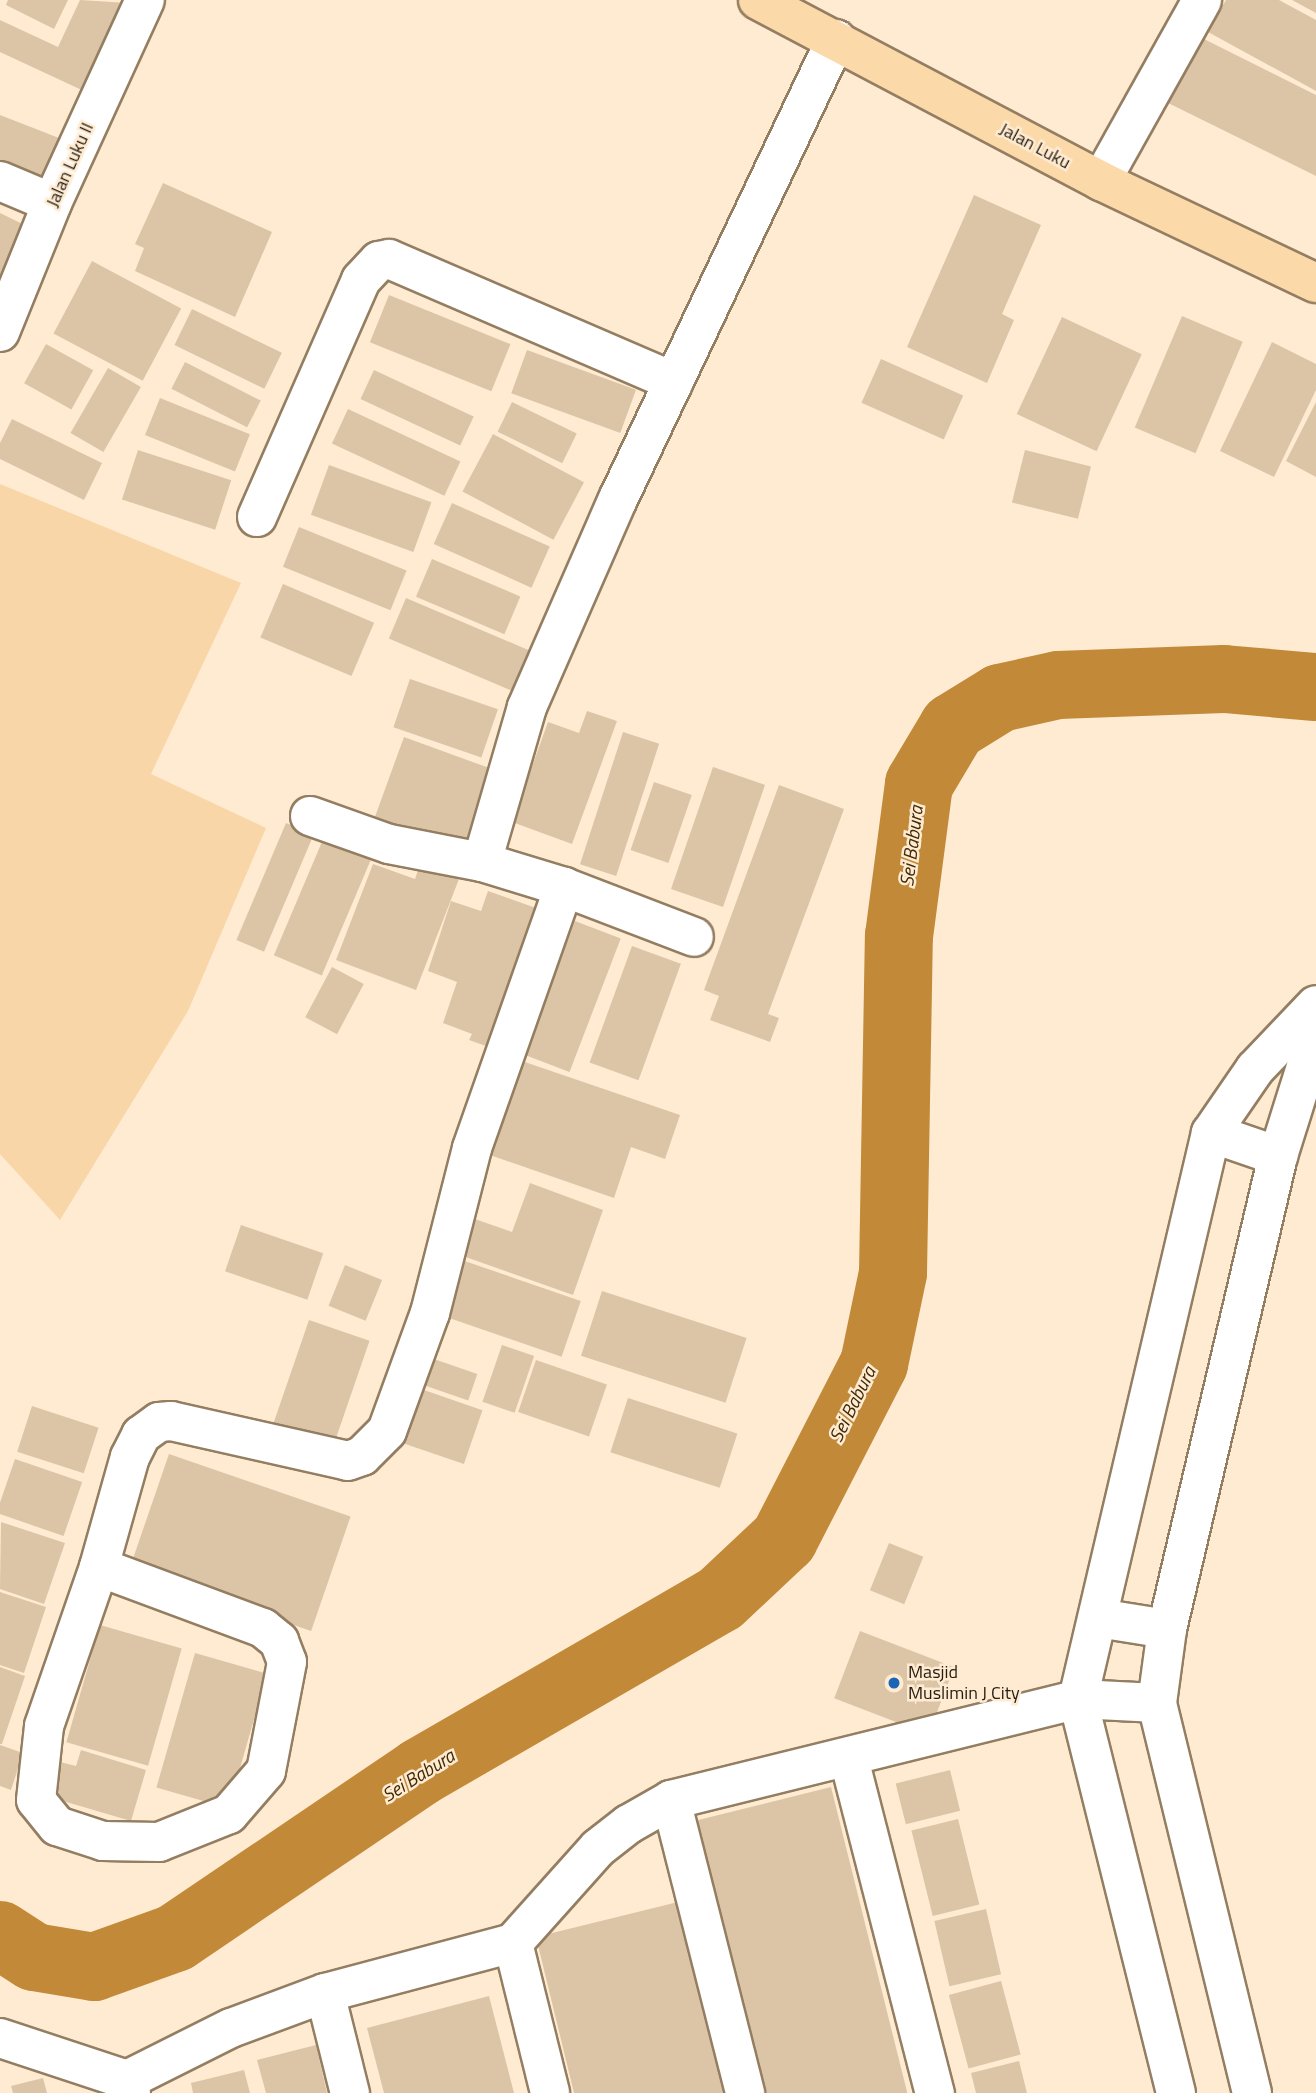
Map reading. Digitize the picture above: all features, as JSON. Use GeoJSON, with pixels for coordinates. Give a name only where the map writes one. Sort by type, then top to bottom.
{"type":"FeatureCollection","features":[{"type":"Feature","properties":{"kind":"main road","name":"Jalan Luku"},"geometry":{"type":"LineString","coordinates":[[758,0],[1101,181],[1316,283]]}},
{"type":"Feature","properties":{"kind":"street","name":"Jalan Luku II"},"geometry":{"type":"LineString","coordinates":[[0,332],[52,203],[145,0]]}},
{"type":"Feature","properties":{"kind":"street"},"geometry":{"type":"LineString","coordinates":[[1101,181],[1202,0]]}},
{"type":"Feature","properties":{"kind":"street"},"geometry":{"type":"LineString","coordinates":[[482,862],[527,707],[674,382],[835,39]]}},
{"type":"Feature","properties":{"kind":"street"},"geometry":{"type":"LineString","coordinates":[[0,181],[52,203]]}},
{"type":"Feature","properties":{"kind":"street"},"geometry":{"type":"LineString","coordinates":[[257,517],[361,280],[379,261],[389,259],[674,382]]}},
{"type":"Feature","properties":{"kind":"street"},"geometry":{"type":"LineString","coordinates":[[310,816],[389,844],[482,862],[564,887],[694,937]]}},
{"type":"Feature","properties":{"kind":"street"},"geometry":{"type":"LineString","coordinates":[[99,1567],[263,1628],[279,1641],[287,1662],[267,1771],[229,1814],[159,1842],[103,1841],[57,1826],[36,1800],[44,1726],[99,1567],[130,1457],[141,1435],[159,1422],[200,1425],[348,1461],[362,1456],[387,1431],[430,1313],[472,1148],[564,887]]}},
{"type":"Feature","properties":{"kind":"street"},"geometry":{"type":"LineString","coordinates":[[1176,2093],[1078,1699],[1210,1133],[1255,1069],[1316,1005]]}},
{"type":"Feature","properties":{"kind":"street"},"geometry":{"type":"LineString","coordinates":[[1252,2093],[1157,1703],[1167,1629],[1278,1156],[1316,1035]]}},
{"type":"Feature","properties":{"kind":"street"},"geometry":{"type":"LineString","coordinates":[[1210,1133],[1278,1156]]}},
{"type":"Feature","properties":{"kind":"street"},"geometry":{"type":"LineString","coordinates":[[1098,1618],[1167,1629]]}},
{"type":"Feature","properties":{"kind":"street"},"geometry":{"type":"LineString","coordinates":[[0,2038],[129,2086],[231,2028],[325,1993],[513,1943],[598,1848],[629,1824],[671,1800],[849,1759],[1078,1699],[1157,1703]]}},
{"type":"Feature","properties":{"kind":"street"},"geometry":{"type":"LineString","coordinates":[[849,1759],[935,2093]]}},
{"type":"Feature","properties":{"kind":"street"},"geometry":{"type":"LineString","coordinates":[[671,1800],[745,2093]]}},
{"type":"Feature","properties":{"kind":"street"},"geometry":{"type":"LineString","coordinates":[[513,1943],[550,2093]]}},
{"type":"Feature","properties":{"kind":"street"},"geometry":{"type":"LineString","coordinates":[[325,1993],[350,2093]]}},
{"type":"Feature","properties":{"kind":"shaded area"},"geometry":{"type":"Polygon","coordinates":[[[0,484],[241,583],[151,774],[266,828],[188,1011],[60,1220],[0,1154],[0,484]]]}},
{"type":"Feature","properties":{"kind":"building"},"geometry":{"type":"Polygon","coordinates":[[[8,0],[68,0],[54,29],[6,5],[8,0]]]}},
{"type":"Feature","properties":{"kind":"building"},"geometry":{"type":"Polygon","coordinates":[[[80,0],[128,3],[86,92],[0,52],[0,20],[58,47],[80,0]]]}},
{"type":"Feature","properties":{"kind":"building"},"geometry":{"type":"Polygon","coordinates":[[[1226,0],[1279,0],[1316,20],[1316,91],[1208,32],[1226,0]]]}},
{"type":"Feature","properties":{"kind":"building"},"geometry":{"type":"Polygon","coordinates":[[[1292,0],[1316,0],[1316,13],[1292,0]]]}},
{"type":"Feature","properties":{"kind":"building"},"geometry":{"type":"Polygon","coordinates":[[[1190,32],[1316,95],[1316,176],[1158,98],[1190,32]]]}},
{"type":"Feature","properties":{"kind":"building"},"geometry":{"type":"Polygon","coordinates":[[[0,115],[59,138],[42,184],[0,168],[0,115]]]}},
{"type":"Feature","properties":{"kind":"building"},"geometry":{"type":"Polygon","coordinates":[[[163,183],[272,232],[235,317],[135,271],[144,248],[135,244],[163,183]]]}},
{"type":"Feature","properties":{"kind":"building"},"geometry":{"type":"Polygon","coordinates":[[[974,195],[1041,225],[1002,314],[1014,320],[987,383],[907,347],[974,195]]]}},
{"type":"Feature","properties":{"kind":"building"},"geometry":{"type":"Polygon","coordinates":[[[0,213],[33,229],[0,300],[0,213]]]}},
{"type":"Feature","properties":{"kind":"building"},"geometry":{"type":"Polygon","coordinates":[[[92,261],[181,308],[143,381],[54,333],[92,261]]]}},
{"type":"Feature","properties":{"kind":"building"},"geometry":{"type":"Polygon","coordinates":[[[389,295],[510,344],[491,391],[370,342],[389,295]]]}},
{"type":"Feature","properties":{"kind":"building"},"geometry":{"type":"Polygon","coordinates":[[[192,309],[282,353],[264,389],[174,345],[192,309]]]}},
{"type":"Feature","properties":{"kind":"building"},"geometry":{"type":"Polygon","coordinates":[[[1182,316],[1243,342],[1195,453],[1135,427],[1182,316]]]}},
{"type":"Feature","properties":{"kind":"building"},"geometry":{"type":"Polygon","coordinates":[[[1062,317],[1142,354],[1097,451],[1017,414],[1062,317]]]}},
{"type":"Feature","properties":{"kind":"building"},"geometry":{"type":"Polygon","coordinates":[[[1272,342],[1316,364],[1316,390],[1274,477],[1220,451],[1272,342]]]}},
{"type":"Feature","properties":{"kind":"building"},"geometry":{"type":"Polygon","coordinates":[[[46,344],[93,370],[71,410],[24,383],[46,344]]]}},
{"type":"Feature","properties":{"kind":"building"},"geometry":{"type":"Polygon","coordinates":[[[527,350],[636,390],[620,433],[511,393],[527,350]]]}},
{"type":"Feature","properties":{"kind":"building"},"geometry":{"type":"Polygon","coordinates":[[[881,359],[963,396],[944,439],[861,403],[881,359]]]}},
{"type":"Feature","properties":{"kind":"building"},"geometry":{"type":"Polygon","coordinates":[[[185,362],[261,401],[247,427],[171,389],[185,362]]]}},
{"type":"Feature","properties":{"kind":"building"},"geometry":{"type":"Polygon","coordinates":[[[108,368],[141,387],[103,452],[70,433],[108,368]]]}},
{"type":"Feature","properties":{"kind":"building"},"geometry":{"type":"Polygon","coordinates":[[[374,370],[474,416],[460,445],[360,399],[374,370]]]}},
{"type":"Feature","properties":{"kind":"building"},"geometry":{"type":"Polygon","coordinates":[[[160,398],[250,434],[235,471],[145,435],[160,398]]]}},
{"type":"Feature","properties":{"kind":"building"},"geometry":{"type":"Polygon","coordinates":[[[512,402],[577,434],[562,463],[498,432],[512,402]]]}},
{"type":"Feature","properties":{"kind":"building"},"geometry":{"type":"Polygon","coordinates":[[[1316,402],[1316,477],[1286,461],[1316,402]]]}},
{"type":"Feature","properties":{"kind":"building"},"geometry":{"type":"Polygon","coordinates":[[[348,409],[460,461],[444,496],[332,443],[348,409]]]}},
{"type":"Feature","properties":{"kind":"building"},"geometry":{"type":"Polygon","coordinates":[[[12,419],[102,463],[84,500],[0,459],[0,443],[12,419]]]}},
{"type":"Feature","properties":{"kind":"building"},"geometry":{"type":"Polygon","coordinates":[[[493,434],[584,482],[553,540],[462,491],[493,434]]]}},
{"type":"Feature","properties":{"kind":"building"},"geometry":{"type":"Polygon","coordinates":[[[138,450],[231,480],[215,530],[122,499],[138,450]]]}},
{"type":"Feature","properties":{"kind":"building"},"geometry":{"type":"Polygon","coordinates":[[[1025,450],[1091,466],[1078,519],[1012,502],[1025,450]]]}},
{"type":"Feature","properties":{"kind":"building"},"geometry":{"type":"Polygon","coordinates":[[[329,465],[431,502],[413,552],[311,515],[329,465]]]}},
{"type":"Feature","properties":{"kind":"building"},"geometry":{"type":"Polygon","coordinates":[[[452,503],[550,547],[531,588],[434,544],[452,503]]]}},
{"type":"Feature","properties":{"kind":"building"},"geometry":{"type":"Polygon","coordinates":[[[299,527],[407,570],[390,610],[283,567],[299,527]]]}},
{"type":"Feature","properties":{"kind":"building"},"geometry":{"type":"Polygon","coordinates":[[[432,559],[520,597],[504,634],[416,597],[432,559]]]}},
{"type":"Feature","properties":{"kind":"building"},"geometry":{"type":"Polygon","coordinates":[[[283,584],[374,623],[351,676],[260,637],[283,584]]]}},
{"type":"Feature","properties":{"kind":"building"},"geometry":{"type":"Polygon","coordinates":[[[406,598],[531,651],[514,692],[389,639],[406,598]]]}},
{"type":"Feature","properties":{"kind":"building"},"geometry":{"type":"Polygon","coordinates":[[[410,679],[498,709],[481,757],[393,727],[410,679]]]}},
{"type":"Feature","properties":{"kind":"building"},"geometry":{"type":"Polygon","coordinates":[[[587,711],[617,721],[572,844],[512,822],[548,722],[579,733],[587,711]]]}},
{"type":"Feature","properties":{"kind":"building"},"geometry":{"type":"Polygon","coordinates":[[[623,732],[659,744],[616,876],[580,864],[623,732]]]}},
{"type":"Feature","properties":{"kind":"building"},"geometry":{"type":"Polygon","coordinates":[[[404,737],[494,770],[464,853],[374,821],[404,737]]]}},
{"type":"Feature","properties":{"kind":"building"},"geometry":{"type":"Polygon","coordinates":[[[713,767],[765,785],[723,907],[671,889],[713,767]]]}},
{"type":"Feature","properties":{"kind":"building"},"geometry":{"type":"Polygon","coordinates":[[[654,782],[692,795],[668,863],[631,850],[654,782]]]}},
{"type":"Feature","properties":{"kind":"building"},"geometry":{"type":"Polygon","coordinates":[[[779,785],[844,809],[768,1014],[779,1018],[770,1042],[710,1020],[719,996],[704,990],[779,785]]]}},
{"type":"Feature","properties":{"kind":"building"},"geometry":{"type":"Polygon","coordinates":[[[286,823],[314,835],[264,952],[236,940],[286,823]]]}},
{"type":"Feature","properties":{"kind":"building"},"geometry":{"type":"Polygon","coordinates":[[[327,830],[375,850],[322,976],[274,955],[327,830]]]}},
{"type":"Feature","properties":{"kind":"building"},"geometry":{"type":"Polygon","coordinates":[[[373,864],[415,879],[420,864],[459,879],[416,990],[336,960],[373,864]]]}},
{"type":"Feature","properties":{"kind":"building"},"geometry":{"type":"Polygon","coordinates":[[[488,891],[547,912],[500,1051],[469,1040],[472,1034],[443,1023],[457,982],[428,971],[451,901],[481,911],[488,891]]]}},
{"type":"Feature","properties":{"kind":"building"},"geometry":{"type":"Polygon","coordinates":[[[575,921],[621,939],[569,1072],[524,1055],[575,921]]]}},
{"type":"Feature","properties":{"kind":"building"},"geometry":{"type":"Polygon","coordinates":[[[632,946],[681,964],[638,1080],[590,1063],[632,946]]]}},
{"type":"Feature","properties":{"kind":"building"},"geometry":{"type":"Polygon","coordinates":[[[332,967],[364,984],[337,1034],[305,1017],[332,967]]]}},
{"type":"Feature","properties":{"kind":"building"},"geometry":{"type":"Polygon","coordinates":[[[516,1059],[680,1115],[665,1159],[631,1147],[614,1198],[484,1153],[516,1059]]]}},
{"type":"Feature","properties":{"kind":"building"},"geometry":{"type":"Polygon","coordinates":[[[530,1183],[603,1210],[573,1295],[460,1255],[472,1218],[512,1232],[530,1183]]]}},
{"type":"Feature","properties":{"kind":"building"},"geometry":{"type":"Polygon","coordinates":[[[241,1225],[323,1253],[307,1300],[225,1271],[241,1225]]]}},
{"type":"Feature","properties":{"kind":"building"},"geometry":{"type":"Polygon","coordinates":[[[456,1258],[581,1301],[562,1357],[437,1314],[456,1258]]]}},
{"type":"Feature","properties":{"kind":"building"},"geometry":{"type":"Polygon","coordinates":[[[345,1265],[382,1280],[366,1321],[329,1306],[345,1265]]]}},
{"type":"Feature","properties":{"kind":"building"},"geometry":{"type":"Polygon","coordinates":[[[602,1291],[747,1338],[726,1403],[581,1356],[602,1291]]]}},
{"type":"Feature","properties":{"kind":"building"},"geometry":{"type":"Polygon","coordinates":[[[309,1320],[370,1341],[332,1451],[271,1430],[309,1320]]]}},
{"type":"Feature","properties":{"kind":"building"},"geometry":{"type":"Polygon","coordinates":[[[502,1345],[534,1356],[515,1413],[482,1402],[502,1345]]]}},
{"type":"Feature","properties":{"kind":"building"},"geometry":{"type":"Polygon","coordinates":[[[431,1358],[477,1374],[468,1400],[422,1384],[431,1358]]]}},
{"type":"Feature","properties":{"kind":"building"},"geometry":{"type":"Polygon","coordinates":[[[536,1360],[607,1384],[589,1436],[518,1412],[536,1360]]]}},
{"type":"Feature","properties":{"kind":"building"},"geometry":{"type":"Polygon","coordinates":[[[421,1389],[482,1410],[464,1464],[402,1443],[421,1389]]]}},
{"type":"Feature","properties":{"kind":"building"},"geometry":{"type":"Polygon","coordinates":[[[628,1398],[737,1434],[720,1488],[610,1452],[628,1398]]]}},
{"type":"Feature","properties":{"kind":"building"},"geometry":{"type":"Polygon","coordinates":[[[32,1406],[99,1428],[84,1473],[17,1452],[32,1406]]]}},
{"type":"Feature","properties":{"kind":"building"},"geometry":{"type":"Polygon","coordinates":[[[169,1454],[351,1517],[311,1631],[130,1568],[169,1454]]]}},
{"type":"Feature","properties":{"kind":"building"},"geometry":{"type":"Polygon","coordinates":[[[15,1459],[82,1482],[64,1536],[0,1514],[0,1503],[15,1459]]]}},
{"type":"Feature","properties":{"kind":"building"},"geometry":{"type":"Polygon","coordinates":[[[1,1522],[65,1543],[44,1604],[0,1589],[1,1522]]]}},
{"type":"Feature","properties":{"kind":"building"},"geometry":{"type":"Polygon","coordinates":[[[889,1543],[923,1557],[904,1604],[870,1590],[889,1543]]]}},
{"type":"Feature","properties":{"kind":"building"},"geometry":{"type":"Polygon","coordinates":[[[0,1592],[46,1607],[24,1673],[0,1665],[0,1592]]]}},
{"type":"Feature","properties":{"kind":"building"},"geometry":{"type":"Polygon","coordinates":[[[100,1625],[182,1648],[148,1766],[66,1742],[100,1625]]]}},
{"type":"Feature","properties":{"kind":"building","name":"Masjid Muslimin J City"},"geometry":{"type":"Polygon","coordinates":[[[860,1631],[954,1667],[928,1734],[834,1698],[860,1631]]]}},
{"type":"Feature","properties":{"kind":"building"},"geometry":{"type":"Polygon","coordinates":[[[195,1653],[267,1674],[229,1808],[156,1788],[195,1653]]]}},
{"type":"Feature","properties":{"kind":"building"},"geometry":{"type":"Polygon","coordinates":[[[0,1667],[25,1676],[2,1744],[0,1744],[0,1667]]]}},
{"type":"Feature","properties":{"kind":"building"},"geometry":{"type":"Polygon","coordinates":[[[0,1745],[23,1753],[11,1790],[0,1786],[0,1745]]]}},
{"type":"Feature","properties":{"kind":"building"},"geometry":{"type":"Polygon","coordinates":[[[81,1750],[146,1770],[131,1821],[46,1796],[56,1761],[76,1766],[81,1750]]]}},
{"type":"Feature","properties":{"kind":"building"},"geometry":{"type":"Polygon","coordinates":[[[950,1770],[960,1811],[906,1824],[896,1784],[950,1770]]]}},
{"type":"Feature","properties":{"kind":"building"},"geometry":{"type":"Polygon","coordinates":[[[831,1787],[907,2093],[761,2093],[693,1821],[831,1787]]]}},
{"type":"Feature","properties":{"kind":"building"},"geometry":{"type":"Polygon","coordinates":[[[958,1819],[979,1904],[933,1916],[911,1831],[958,1819]]]}},
{"type":"Feature","properties":{"kind":"building"},"geometry":{"type":"Polygon","coordinates":[[[682,1901],[729,2093],[574,2093],[536,1937],[682,1901]]]}},
{"type":"Feature","properties":{"kind":"building"},"geometry":{"type":"Polygon","coordinates":[[[986,1909],[1001,1974],[949,1986],[934,1921],[986,1909]]]}},
{"type":"Feature","properties":{"kind":"building"},"geometry":{"type":"Polygon","coordinates":[[[1001,1981],[1021,2054],[969,2068],[949,1995],[1001,1981]]]}},
{"type":"Feature","properties":{"kind":"building"},"geometry":{"type":"Polygon","coordinates":[[[489,1996],[514,2093],[384,2093],[367,2028],[489,1996]]]}},
{"type":"Feature","properties":{"kind":"building"},"geometry":{"type":"Polygon","coordinates":[[[316,2045],[327,2093],[266,2093],[257,2060],[316,2045]]]}},
{"type":"Feature","properties":{"kind":"building"},"geometry":{"type":"Polygon","coordinates":[[[1019,2061],[1027,2093],[976,2093],[971,2073],[1019,2061]]]}},
{"type":"Feature","properties":{"kind":"building"},"geometry":{"type":"Polygon","coordinates":[[[244,2070],[250,2093],[193,2093],[191,2083],[244,2070]]]}},
{"type":"Feature","properties":{"kind":"building"},"geometry":{"type":"Polygon","coordinates":[[[43,2078],[47,2093],[13,2093],[11,2086],[43,2078]]]}},
{"type":"Feature","properties":{"kind":"waterway","name":"Sei Babura"},"geometry":{"type":"LineString","coordinates":[[0,1935],[34,1957],[94,1967],[175,1938],[420,1772],[720,1599],[784,1539],[874,1364],[893,1273],[899,936],[919,784],[953,727],[1000,698],[1058,685],[1224,679],[1316,687]]}},
{"type":"Feature","properties":{"kind":"place","name":"Masjid Muslimin J City"},"geometry":{"type":"Point","coordinates":[894,1683]}}]}
